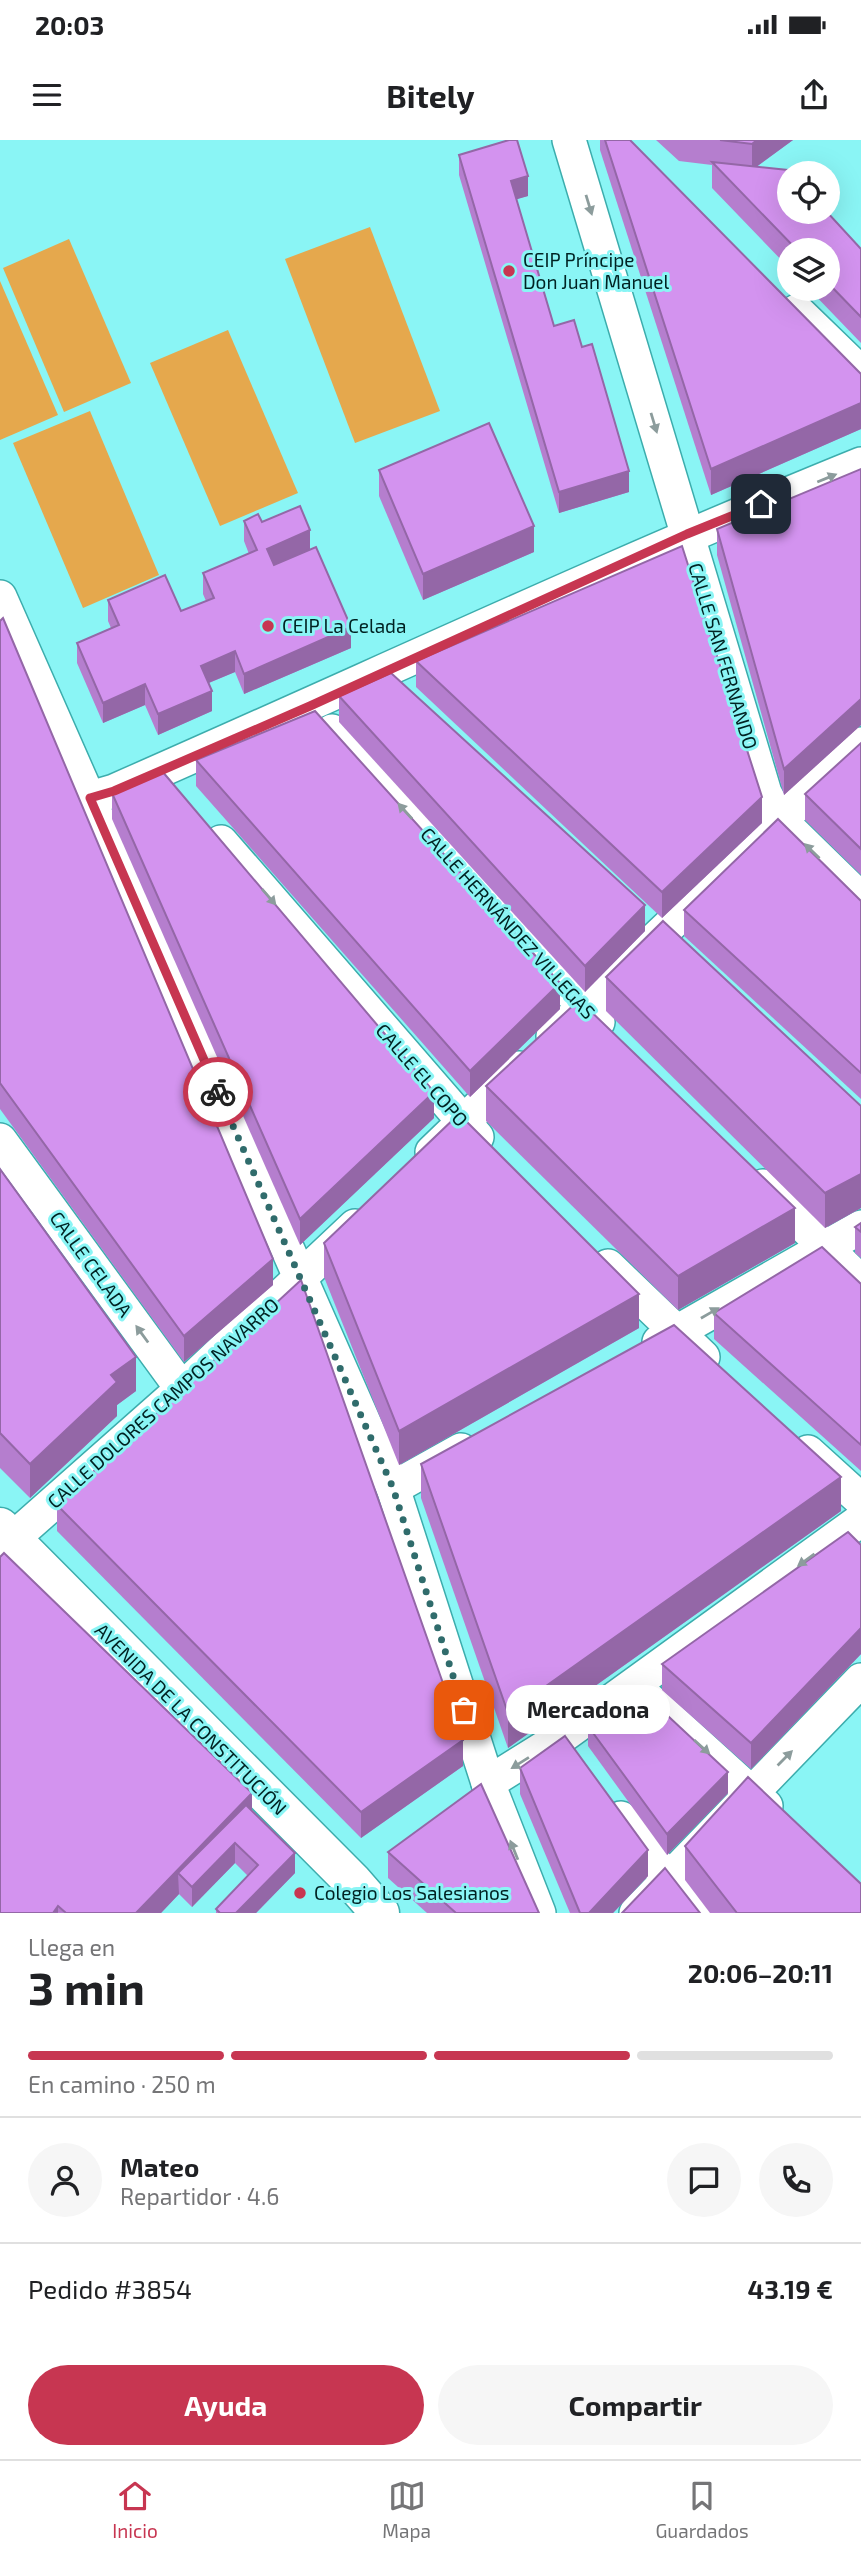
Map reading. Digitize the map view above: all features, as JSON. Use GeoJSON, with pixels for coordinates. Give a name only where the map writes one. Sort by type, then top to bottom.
{"type":"FeatureCollection","features":[{"type":"Feature","properties":{"kind":"street","name":"CALLE SAN FERNANDO"},"geometry":{"type":"LineString","coordinates":[[569,140],[765,793],[779,819],[861,899]]}},
{"type":"Feature","properties":{"kind":"street"},"geometry":{"type":"LineString","coordinates":[[772,286],[861,373]]}},
{"type":"Feature","properties":{"kind":"street"},"geometry":{"type":"LineString","coordinates":[[90,798],[169,781],[310,706],[393,682],[687,534],[861,464]]}},
{"type":"Feature","properties":{"kind":"street"},"geometry":{"type":"LineString","coordinates":[[1,604],[90,798],[393,1488],[488,1783],[539,1913]]}},
{"type":"Feature","properties":{"kind":"street","name":"CALLE HERNÁNDEZ VILLEGAS"},"geometry":{"type":"LineString","coordinates":[[310,706],[583,1007],[622,1046]]}},
{"type":"Feature","properties":{"kind":"street"},"geometry":{"type":"LineString","coordinates":[[405,1178],[779,819],[861,744]]}},
{"type":"Feature","properties":{"kind":"street","name":"CALLE EL COPO"},"geometry":{"type":"LineString","coordinates":[[205,823],[463,1122],[501,1161]]}},
{"type":"Feature","properties":{"kind":"street","name":"CALLE CELADA"},"geometry":{"type":"LineString","coordinates":[[0,1140],[182,1389]]}},
{"type":"Feature","properties":{"kind":"street"},"geometry":{"type":"LineString","coordinates":[[738,1161],[861,1282]]}},
{"type":"Feature","properties":{"kind":"street","name":"CALLE DOLORES CAMPOS NAVARRO"},"geometry":{"type":"LineString","coordinates":[[4,1538],[182,1389],[376,1206]]}},
{"type":"Feature","properties":{"kind":"street"},"geometry":{"type":"LineString","coordinates":[[629,1359],[861,1227]]}},
{"type":"Feature","properties":{"kind":"street"},"geometry":{"type":"LineString","coordinates":[[589,1247],[727,1379]]}},
{"type":"Feature","properties":{"kind":"street"},"geometry":{"type":"LineString","coordinates":[[789,1435],[861,1500]]}},
{"type":"Feature","properties":{"kind":"street"},"geometry":{"type":"LineString","coordinates":[[393,1488],[487,1436]]}},
{"type":"Feature","properties":{"kind":"street"},"geometry":{"type":"LineString","coordinates":[[488,1783],[568,1749],[633,1685],[861,1520]]}},
{"type":"Feature","properties":{"kind":"street","name":"AVENIDA DE LA CONSTITUCIÓN"},"geometry":{"type":"LineString","coordinates":[[4,1538],[353,1882],[380,1913]]}},
{"type":"Feature","properties":{"kind":"street"},"geometry":{"type":"LineString","coordinates":[[636,1913],[861,1680]]}},
{"type":"Feature","properties":{"kind":"street"},"geometry":{"type":"LineString","coordinates":[[633,1685],[791,1829]]}},
{"type":"Feature","properties":{"kind":"street"},"geometry":{"type":"LineString","coordinates":[[602,1793],[694,1913]]}},
{"type":"Feature","properties":{"kind":"shaded area"},"geometry":{"type":"Polygon","coordinates":[[[370,227],[440,411],[355,443],[285,259],[370,227]]]}},
{"type":"Feature","properties":{"kind":"shaded area"},"geometry":{"type":"Polygon","coordinates":[[[69,239],[131,383],[64,412],[3,268],[69,239]]]}},
{"type":"Feature","properties":{"kind":"shaded area"},"geometry":{"type":"Polygon","coordinates":[[[0,281],[58,415],[0,440],[0,281]]]}},
{"type":"Feature","properties":{"kind":"shaded area"},"geometry":{"type":"Polygon","coordinates":[[[228,330],[298,493],[220,526],[150,363],[228,330]]]}},
{"type":"Feature","properties":{"kind":"shaded area"},"geometry":{"type":"Polygon","coordinates":[[[90,411],[159,575],[83,608],[13,443],[90,411]]]}},
{"type":"Feature","properties":{"kind":"building","name":"CEIP Príncipe Don Juan Manuel"},"geometry":{"type":"Polygon","coordinates":[[[517,140],[528,176],[511,181],[554,326],[574,320],[582,347],[592,344],[629,471],[559,492],[459,155],[517,140]]]}},
{"type":"Feature","properties":{"kind":"building"},"geometry":{"type":"Polygon","coordinates":[[[605,140],[630,140],[777,289],[777,301],[789,301],[861,374],[861,403],[711,469],[605,140]]]}},
{"type":"Feature","properties":{"kind":"building"},"geometry":{"type":"Polygon","coordinates":[[[720,140],[757,140],[752,144],[720,140]]]}},
{"type":"Feature","properties":{"kind":"building"},"geometry":{"type":"Polygon","coordinates":[[[712,162],[777,169],[777,224],[838,224],[861,249],[861,317],[840,295],[840,238],[785,238],[712,162]]]}},
{"type":"Feature","properties":{"kind":"building"},"geometry":{"type":"Polygon","coordinates":[[[489,423],[534,526],[423,574],[379,470],[489,423]]]}},
{"type":"Feature","properties":{"kind":"building"},"geometry":{"type":"Polygon","coordinates":[[[861,469],[861,699],[784,769],[717,529],[861,469]]]}},
{"type":"Feature","properties":{"kind":"building","name":"CEIP La Celada"},"geometry":{"type":"Polygon","coordinates":[[[300,506],[310,530],[267,549],[274,565],[316,547],[351,627],[244,674],[235,651],[201,666],[212,691],[158,714],[145,684],[103,703],[77,643],[119,625],[108,600],[165,575],[181,611],[214,598],[203,573],[257,550],[244,521],[258,514],[262,522],[300,506]]]}},
{"type":"Feature","properties":{"kind":"building"},"geometry":{"type":"Polygon","coordinates":[[[682,546],[762,797],[662,892],[416,661],[682,546]]]}},
{"type":"Feature","properties":{"kind":"building"},"geometry":{"type":"Polygon","coordinates":[[[3,618],[273,1259],[184,1336],[0,1083],[0,621],[3,618]]]}},
{"type":"Feature","properties":{"kind":"building"},"geometry":{"type":"Polygon","coordinates":[[[391,673],[645,905],[585,966],[339,696],[391,673]]]}},
{"type":"Feature","properties":{"kind":"building"},"geometry":{"type":"Polygon","coordinates":[[[315,711],[560,983],[470,1071],[196,760],[315,711]]]}},
{"type":"Feature","properties":{"kind":"building"},"geometry":{"type":"Polygon","coordinates":[[[861,743],[861,849],[805,794],[861,743]]]}},
{"type":"Feature","properties":{"kind":"building"},"geometry":{"type":"Polygon","coordinates":[[[162,771],[434,1092],[300,1219],[112,793],[162,771]]]}},
{"type":"Feature","properties":{"kind":"building"},"geometry":{"type":"Polygon","coordinates":[[[778,819],[861,901],[861,1073],[684,910],[778,819]]]}},
{"type":"Feature","properties":{"kind":"building"},"geometry":{"type":"Polygon","coordinates":[[[663,921],[861,1106],[861,1174],[825,1193],[606,977],[663,921]]]}},
{"type":"Feature","properties":{"kind":"building"},"geometry":{"type":"Polygon","coordinates":[[[579,1000],[795,1208],[678,1276],[486,1086],[579,1000]]]}},
{"type":"Feature","properties":{"kind":"building"},"geometry":{"type":"Polygon","coordinates":[[[459,1114],[639,1294],[399,1431],[324,1243],[459,1114]]]}},
{"type":"Feature","properties":{"kind":"building"},"geometry":{"type":"Polygon","coordinates":[[[0,1169],[136,1357],[111,1375],[117,1382],[30,1464],[0,1433],[0,1169]]]}},
{"type":"Feature","properties":{"kind":"building"},"geometry":{"type":"Polygon","coordinates":[[[822,1247],[861,1284],[861,1445],[714,1313],[822,1247]]]}},
{"type":"Feature","properties":{"kind":"building"},"geometry":{"type":"Polygon","coordinates":[[[301,1280],[463,1740],[361,1812],[57,1505],[301,1280]]]}},
{"type":"Feature","properties":{"kind":"building"},"geometry":{"type":"Polygon","coordinates":[[[674,1325],[841,1477],[508,1713],[421,1464],[674,1325]]]}},
{"type":"Feature","properties":{"kind":"building"},"geometry":{"type":"Polygon","coordinates":[[[848,1532],[861,1545],[861,1628],[751,1743],[662,1664],[848,1532]]]}},
{"type":"Feature","properties":{"kind":"building"},"geometry":{"type":"Polygon","coordinates":[[[4,1553],[252,1793],[136,1913],[66,1913],[58,1906],[53,1913],[0,1913],[0,1557],[4,1553]]]}},
{"type":"Feature","properties":{"kind":"building"},"geometry":{"type":"Polygon","coordinates":[[[638,1688],[728,1772],[667,1834],[588,1726],[638,1688]]]}},
{"type":"Feature","properties":{"kind":"building"},"geometry":{"type":"Polygon","coordinates":[[[565,1736],[648,1850],[589,1913],[580,1913],[520,1768],[565,1736]]]}},
{"type":"Feature","properties":{"kind":"building"},"geometry":{"type":"Polygon","coordinates":[[[748,1777],[861,1884],[861,1913],[737,1913],[685,1846],[748,1777]]]}},
{"type":"Feature","properties":{"kind":"building"},"geometry":{"type":"Polygon","coordinates":[[[481,1784],[539,1913],[456,1913],[388,1852],[481,1784]]]}},
{"type":"Feature","properties":{"kind":"building"},"geometry":{"type":"Polygon","coordinates":[[[246,1805],[295,1853],[236,1913],[220,1913],[216,1909],[258,1865],[235,1843],[192,1887],[178,1873],[246,1805]]]}},
{"type":"Feature","properties":{"kind":"building"},"geometry":{"type":"Polygon","coordinates":[[[665,1868],[700,1913],[622,1913],[665,1868]]]}},
{"type":"Feature","properties":{"kind":"way so far"},"geometry":{"type":"LineString","coordinates":[[218,1092],[393,1488],[464,1710]]}},
{"type":"Feature","properties":{"kind":"place","name":"CEIP Príncipe Don Juan Manuel"},"geometry":{"type":"Point","coordinates":[509,271]}},
{"type":"Feature","properties":{"kind":"place","name":"CEIP La Celada"},"geometry":{"type":"Point","coordinates":[268,626]}},
{"type":"Feature","properties":{"kind":"place","name":"Mercadona"},"geometry":{"type":"Point","coordinates":[464,1710]}},
{"type":"Feature","properties":{"kind":"place","name":"Colegio Los Salesianos"},"geometry":{"type":"Point","coordinates":[300,1893]}},
{"type":"Feature","properties":{"kind":"route"},"geometry":{"type":"LineString","coordinates":[[218,1092],[90,798],[114,791],[310,706],[687,534],[761,504]]}}]}
